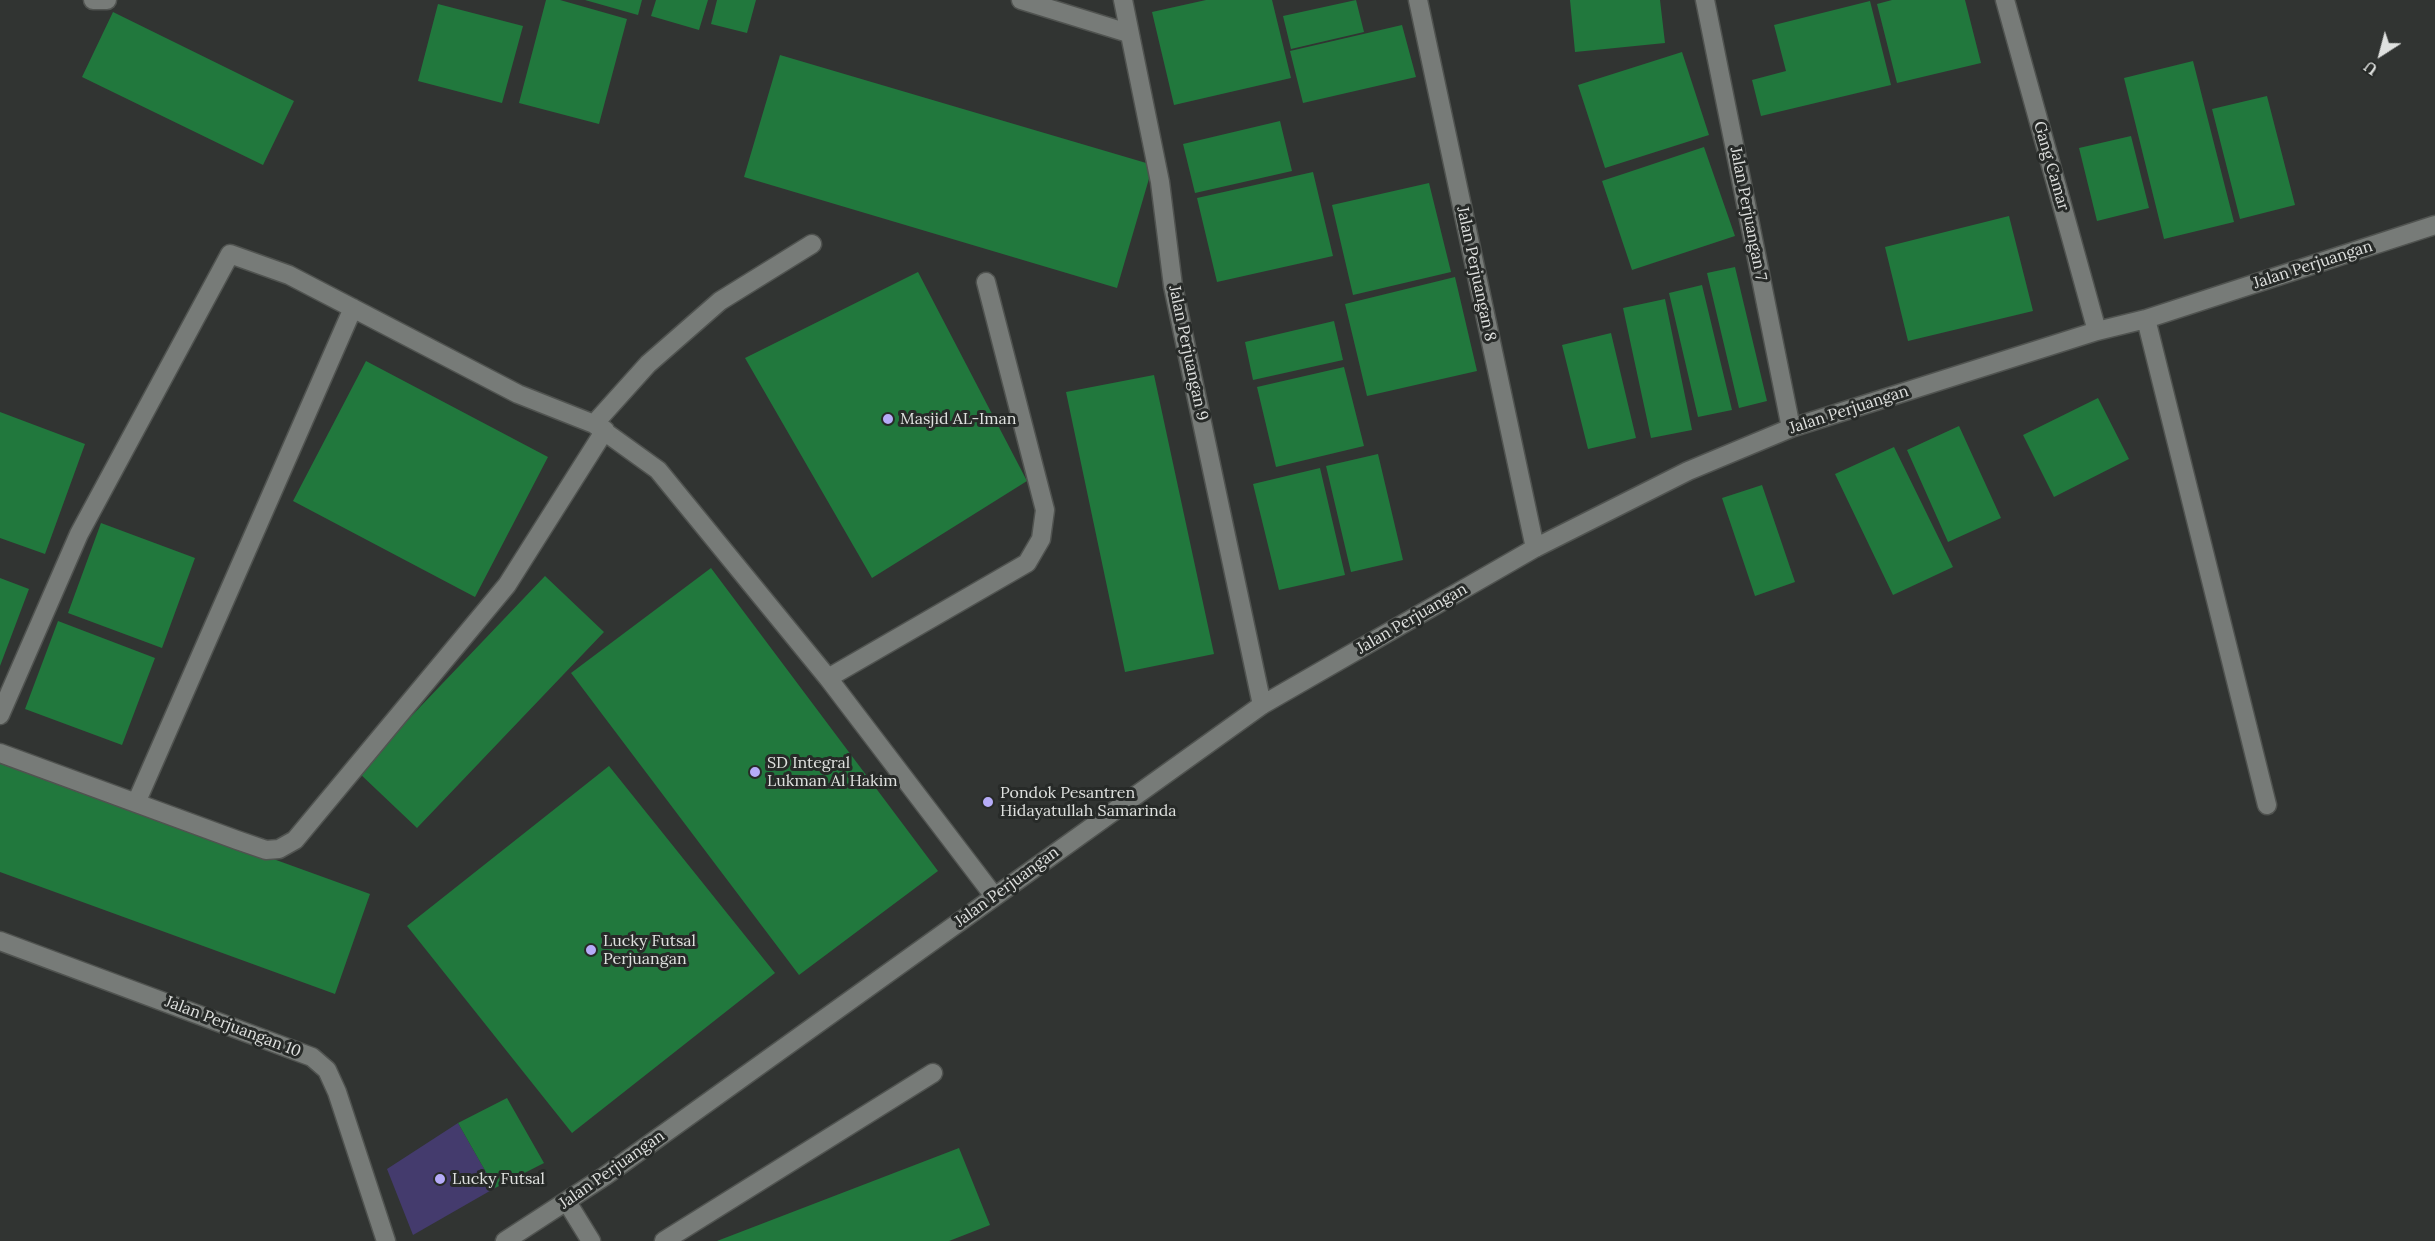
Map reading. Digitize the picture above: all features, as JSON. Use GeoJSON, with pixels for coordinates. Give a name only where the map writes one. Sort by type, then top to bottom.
{"type":"FeatureCollection","features":[{"type":"Feature","properties":{"kind":"street"},"geometry":{"type":"LineString","coordinates":[[93,0],[107,0]]}},
{"type":"Feature","properties":{"kind":"street"},"geometry":{"type":"LineString","coordinates":[[1021,0],[1128,33]]}},
{"type":"Feature","properties":{"kind":"street","name":"Jalan Perjuangan 9"},"geometry":{"type":"LineString","coordinates":[[1123,0],[1160,182],[1173,286],[1262,705]]}},
{"type":"Feature","properties":{"kind":"street","name":"Jalan Perjuangan 8"},"geometry":{"type":"LineString","coordinates":[[1418,0],[1534,548]]}},
{"type":"Feature","properties":{"kind":"street","name":"Jalan Perjuangan 7"},"geometry":{"type":"LineString","coordinates":[[1705,0],[1791,428]]}},
{"type":"Feature","properties":{"kind":"street","name":"Gang Camar"},"geometry":{"type":"LineString","coordinates":[[2005,0],[2097,331]]}},
{"type":"Feature","properties":{"kind":"street","name":"Jalan Perjuangan"},"geometry":{"type":"LineString","coordinates":[[505,1241],[567,1202],[1262,705],[1534,548],[1688,471],[1791,428],[2097,331],[2146,319],[2435,225]]}},
{"type":"Feature","properties":{"kind":"street"},"geometry":{"type":"LineString","coordinates":[[0,753],[266,850],[279,849],[295,840],[507,585],[599,427],[648,364],[720,301],[812,244]]}},
{"type":"Feature","properties":{"kind":"street"},"geometry":{"type":"LineString","coordinates":[[0,715],[79,534],[206,294],[230,254],[289,275],[518,394],[599,427],[658,470],[828,678],[994,896]]}},
{"type":"Feature","properties":{"kind":"street"},"geometry":{"type":"LineString","coordinates":[[828,678],[1027,562],[1041,539],[1045,510],[986,282]]}},
{"type":"Feature","properties":{"kind":"street"},"geometry":{"type":"LineString","coordinates":[[136,803],[353,308]]}},
{"type":"Feature","properties":{"kind":"street"},"geometry":{"type":"LineString","coordinates":[[2146,319],[2267,805]]}},
{"type":"Feature","properties":{"kind":"street","name":"Jalan Perjuangan 10"},"geometry":{"type":"LineString","coordinates":[[0,940],[261,1037],[312,1058],[320,1064],[327,1070],[337,1092],[386,1241]]}},
{"type":"Feature","properties":{"kind":"street"},"geometry":{"type":"LineString","coordinates":[[664,1241],[933,1074]]}},
{"type":"Feature","properties":{"kind":"street"},"geometry":{"type":"LineString","coordinates":[[567,1202],[591,1241]]}},
{"type":"Feature","properties":{"kind":"shaded area","name":"Lucky Futsal"},"geometry":{"type":"Polygon","coordinates":[[[458,1123],[495,1188],[413,1235],[387,1169],[458,1123]]]}},
{"type":"Feature","properties":{"kind":"building"},"geometry":{"type":"Polygon","coordinates":[[[546,0],[560,0],[627,19],[599,124],[519,103],[546,0]]]}},
{"type":"Feature","properties":{"kind":"building"},"geometry":{"type":"Polygon","coordinates":[[[585,0],[642,0],[638,15],[585,0]]]}},
{"type":"Feature","properties":{"kind":"building"},"geometry":{"type":"Polygon","coordinates":[[[656,0],[708,0],[699,30],[651,16],[656,0]]]}},
{"type":"Feature","properties":{"kind":"building"},"geometry":{"type":"Polygon","coordinates":[[[717,0],[756,0],[747,33],[711,24],[717,0]]]}},
{"type":"Feature","properties":{"kind":"building"},"geometry":{"type":"Polygon","coordinates":[[[1206,0],[1272,0],[1291,78],[1174,105],[1152,12],[1206,0]]]}},
{"type":"Feature","properties":{"kind":"building"},"geometry":{"type":"Polygon","coordinates":[[[1356,0],[1364,32],[1291,49],[1283,16],[1356,0]]]}},
{"type":"Feature","properties":{"kind":"building"},"geometry":{"type":"Polygon","coordinates":[[[1570,0],[1660,0],[1665,43],[1575,52],[1570,0]]]}},
{"type":"Feature","properties":{"kind":"building"},"geometry":{"type":"Polygon","coordinates":[[[1892,0],[1965,0],[1981,63],[1897,83],[1877,4],[1892,0]]]}},
{"type":"Feature","properties":{"kind":"building"},"geometry":{"type":"Polygon","coordinates":[[[1870,1],[1891,85],[1761,116],[1752,80],[1786,71],[1774,25],[1870,1]]]}},
{"type":"Feature","properties":{"kind":"building"},"geometry":{"type":"Polygon","coordinates":[[[438,4],[523,26],[502,103],[418,81],[438,4]]]}},
{"type":"Feature","properties":{"kind":"building"},"geometry":{"type":"Polygon","coordinates":[[[113,12],[294,101],[263,165],[82,77],[113,12]]]}},
{"type":"Feature","properties":{"kind":"building"},"geometry":{"type":"Polygon","coordinates":[[[1402,25],[1416,77],[1303,103],[1290,51],[1402,25]]]}},
{"type":"Feature","properties":{"kind":"building"},"geometry":{"type":"Polygon","coordinates":[[[1682,52],[1709,135],[1605,168],[1578,85],[1682,52]]]}},
{"type":"Feature","properties":{"kind":"building"},"geometry":{"type":"Polygon","coordinates":[[[780,55],[1153,165],[1117,288],[744,177],[780,55]]]}},
{"type":"Feature","properties":{"kind":"building"},"geometry":{"type":"Polygon","coordinates":[[[2193,61],[2234,222],[2164,239],[2124,78],[2193,61]]]}},
{"type":"Feature","properties":{"kind":"building"},"geometry":{"type":"Polygon","coordinates":[[[2267,96],[2295,205],[2240,219],[2212,109],[2267,96]]]}},
{"type":"Feature","properties":{"kind":"building"},"geometry":{"type":"Polygon","coordinates":[[[1280,121],[1292,171],[1195,193],[1183,144],[1280,121]]]}},
{"type":"Feature","properties":{"kind":"building"},"geometry":{"type":"Polygon","coordinates":[[[2131,136],[2149,208],[2097,221],[2079,148],[2131,136]]]}},
{"type":"Feature","properties":{"kind":"building"},"geometry":{"type":"Polygon","coordinates":[[[1704,147],[1735,236],[1632,270],[1602,181],[1704,147]]]}},
{"type":"Feature","properties":{"kind":"building"},"geometry":{"type":"Polygon","coordinates":[[[1313,172],[1333,256],[1217,282],[1197,198],[1313,172]]]}},
{"type":"Feature","properties":{"kind":"building"},"geometry":{"type":"Polygon","coordinates":[[[1429,183],[1451,272],[1353,295],[1332,205],[1429,183]]]}},
{"type":"Feature","properties":{"kind":"building"},"geometry":{"type":"Polygon","coordinates":[[[2009,216],[2033,311],[1908,341],[1885,247],[2009,216]]]}},
{"type":"Feature","properties":{"kind":"building"},"geometry":{"type":"Polygon","coordinates":[[[1735,267],[1767,401],[1739,408],[1707,273],[1735,267]]]}},
{"type":"Feature","properties":{"kind":"building","name":"Masjid AL-Iman"},"geometry":{"type":"Polygon","coordinates":[[[918,272],[1027,481],[872,578],[745,358],[918,272]]]}},
{"type":"Feature","properties":{"kind":"building"},"geometry":{"type":"Polygon","coordinates":[[[1455,277],[1477,371],[1367,396],[1345,304],[1455,277]]]}},
{"type":"Feature","properties":{"kind":"building"},"geometry":{"type":"Polygon","coordinates":[[[1702,285],[1732,410],[1698,417],[1669,293],[1702,285]]]}},
{"type":"Feature","properties":{"kind":"building"},"geometry":{"type":"Polygon","coordinates":[[[1665,299],[1692,430],[1651,438],[1623,308],[1665,299]]]}},
{"type":"Feature","properties":{"kind":"building"},"geometry":{"type":"Polygon","coordinates":[[[1334,321],[1343,360],[1253,380],[1245,342],[1334,321]]]}},
{"type":"Feature","properties":{"kind":"building"},"geometry":{"type":"Polygon","coordinates":[[[1611,333],[1636,438],[1588,449],[1562,345],[1611,333]]]}},
{"type":"Feature","properties":{"kind":"building"},"geometry":{"type":"Polygon","coordinates":[[[366,361],[548,457],[475,597],[293,501],[366,361]]]}},
{"type":"Feature","properties":{"kind":"building"},"geometry":{"type":"Polygon","coordinates":[[[1344,367],[1364,446],[1276,467],[1257,387],[1344,367]]]}},
{"type":"Feature","properties":{"kind":"building"},"geometry":{"type":"Polygon","coordinates":[[[1154,375],[1214,654],[1125,672],[1066,392],[1154,375]]]}},
{"type":"Feature","properties":{"kind":"building"},"geometry":{"type":"Polygon","coordinates":[[[2098,398],[2129,459],[2054,497],[2023,435],[2098,398]]]}},
{"type":"Feature","properties":{"kind":"building"},"geometry":{"type":"Polygon","coordinates":[[[0,412],[85,444],[45,554],[0,538],[0,412]]]}},
{"type":"Feature","properties":{"kind":"building"},"geometry":{"type":"Polygon","coordinates":[[[1959,426],[2001,518],[1948,542],[1907,450],[1959,426]]]}},
{"type":"Feature","properties":{"kind":"building"},"geometry":{"type":"Polygon","coordinates":[[[1894,447],[1953,567],[1893,595],[1835,474],[1894,447]]]}},
{"type":"Feature","properties":{"kind":"building"},"geometry":{"type":"Polygon","coordinates":[[[1378,454],[1403,560],[1351,572],[1326,466],[1378,454]]]}},
{"type":"Feature","properties":{"kind":"building"},"geometry":{"type":"Polygon","coordinates":[[[1320,468],[1345,575],[1279,590],[1253,484],[1320,468]]]}},
{"type":"Feature","properties":{"kind":"building"},"geometry":{"type":"Polygon","coordinates":[[[1762,485],[1795,582],[1755,596],[1722,498],[1762,485]]]}},
{"type":"Feature","properties":{"kind":"building"},"geometry":{"type":"Polygon","coordinates":[[[101,523],[195,558],[162,648],[68,613],[101,523]]]}},
{"type":"Feature","properties":{"kind":"building","name":"SD Integral Lukman Al Hakim"},"geometry":{"type":"Polygon","coordinates":[[[711,568],[938,871],[799,975],[571,673],[711,568]]]}},
{"type":"Feature","properties":{"kind":"building"},"geometry":{"type":"Polygon","coordinates":[[[545,576],[604,632],[417,828],[358,772],[545,576]]]}},
{"type":"Feature","properties":{"kind":"building"},"geometry":{"type":"Polygon","coordinates":[[[0,578],[29,589],[0,666],[0,578]]]}},
{"type":"Feature","properties":{"kind":"building"},"geometry":{"type":"Polygon","coordinates":[[[58,621],[155,658],[122,745],[25,709],[58,621]]]}},
{"type":"Feature","properties":{"kind":"building"},"geometry":{"type":"Polygon","coordinates":[[[0,760],[370,894],[335,994],[0,872],[0,760]]]}},
{"type":"Feature","properties":{"kind":"building","name":"Lucky Futsal Perjuangan"},"geometry":{"type":"Polygon","coordinates":[[[609,766],[775,973],[572,1133],[407,926],[609,766]]]}},
{"type":"Feature","properties":{"kind":"building"},"geometry":{"type":"Polygon","coordinates":[[[507,1098],[544,1163],[495,1188],[458,1123],[507,1098]]]}},
{"type":"Feature","properties":{"kind":"building"},"geometry":{"type":"Polygon","coordinates":[[[959,1148],[990,1225],[949,1241],[717,1241],[959,1148]]]}},
{"type":"Feature","properties":{"kind":"place","name":"Masjid AL-Iman"},"geometry":{"type":"Point","coordinates":[888,419]}},
{"type":"Feature","properties":{"kind":"place","name":"SD Integral Lukman Al Hakim"},"geometry":{"type":"Point","coordinates":[755,772]}},
{"type":"Feature","properties":{"kind":"place","name":"Pondok Pesantren Hidayatullah Samarinda"},"geometry":{"type":"Point","coordinates":[988,802]}},
{"type":"Feature","properties":{"kind":"place","name":"Lucky Futsal Perjuangan"},"geometry":{"type":"Point","coordinates":[591,950]}},
{"type":"Feature","properties":{"kind":"place","name":"Lucky Futsal"},"geometry":{"type":"Point","coordinates":[440,1179]}}]}
